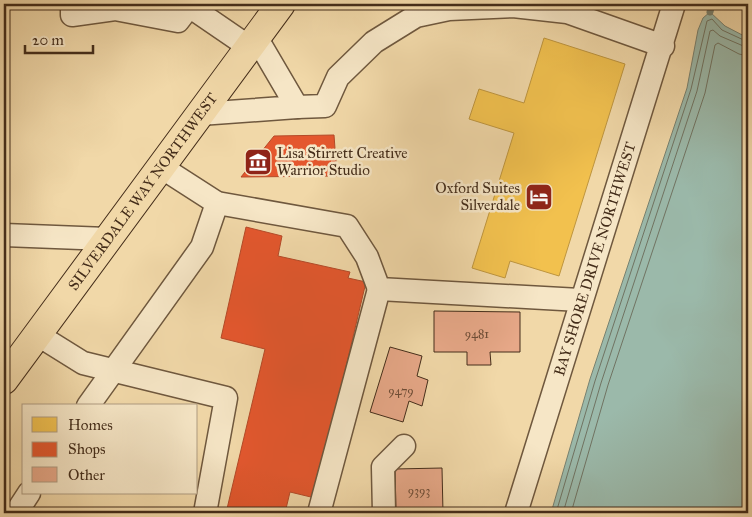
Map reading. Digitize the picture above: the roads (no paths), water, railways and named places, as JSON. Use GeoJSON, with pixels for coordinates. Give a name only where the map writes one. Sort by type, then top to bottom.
{"type":"FeatureCollection","features":[{"type":"Feature","properties":{"kind":"main road","name":"SILVERDALE WAY NORTHWEST"},"geometry":{"type":"LineString","coordinates":[[6,371],[38,335],[281,4]]}},
{"type":"Feature","properties":{"kind":"street"},"geometry":{"type":"LineString","coordinates":[[72,4],[72,15],[116,6],[178,20],[190,5],[252,42],[298,107]]}},
{"type":"Feature","properties":{"kind":"street","name":"BAY SHORE DRIVE NORTHWEST"},"geometry":{"type":"LineString","coordinates":[[516,513],[580,300],[663,46],[674,4]]}},
{"type":"Feature","properties":{"kind":"street"},"geometry":{"type":"LineString","coordinates":[[200,114],[325,106],[338,77],[374,42],[416,16],[449,9],[513,6],[568,8],[663,46]]}},
{"type":"Feature","properties":{"kind":"street"},"geometry":{"type":"LineString","coordinates":[[160,167],[217,203],[347,226],[367,257],[379,289],[319,513]]}},
{"type":"Feature","properties":{"kind":"street"},"geometry":{"type":"LineString","coordinates":[[89,404],[111,371],[202,247],[217,203]]}},
{"type":"Feature","properties":{"kind":"street"},"geometry":{"type":"LineString","coordinates":[[4,235],[107,239]]}},
{"type":"Feature","properties":{"kind":"street"},"geometry":{"type":"LineString","coordinates":[[379,289],[580,300]]}},
{"type":"Feature","properties":{"kind":"street"},"geometry":{"type":"LineString","coordinates":[[38,335],[83,363],[226,398],[205,513]]}},
{"type":"Feature","properties":{"kind":"street"},"geometry":{"type":"LineString","coordinates":[[384,513],[383,467],[404,446]]}},
{"type":"Feature","properties":{"kind":"street"},"geometry":{"type":"LineString","coordinates":[[16,513],[28,494]]}},
{"type":"Feature","properties":{"kind":"water"},"geometry":{"type":"Polygon","coordinates":[[[710,12],[725,26],[748,38],[748,513],[551,513],[590,379],[687,88],[698,30],[703,18],[710,12]]]}},
{"type":"Feature","properties":{"kind":"waterway"},"geometry":{"type":"LineString","coordinates":[[710,12],[712,4]]}},
{"type":"Feature","properties":{"kind":"place","name":"Lisa Stirrett Creative Warrior Studio"},"geometry":{"type":"Point","coordinates":[258,162]}},
{"type":"Feature","properties":{"kind":"place","name":"Oxford Suites Silverdale"},"geometry":{"type":"Point","coordinates":[539,197]}}]}
